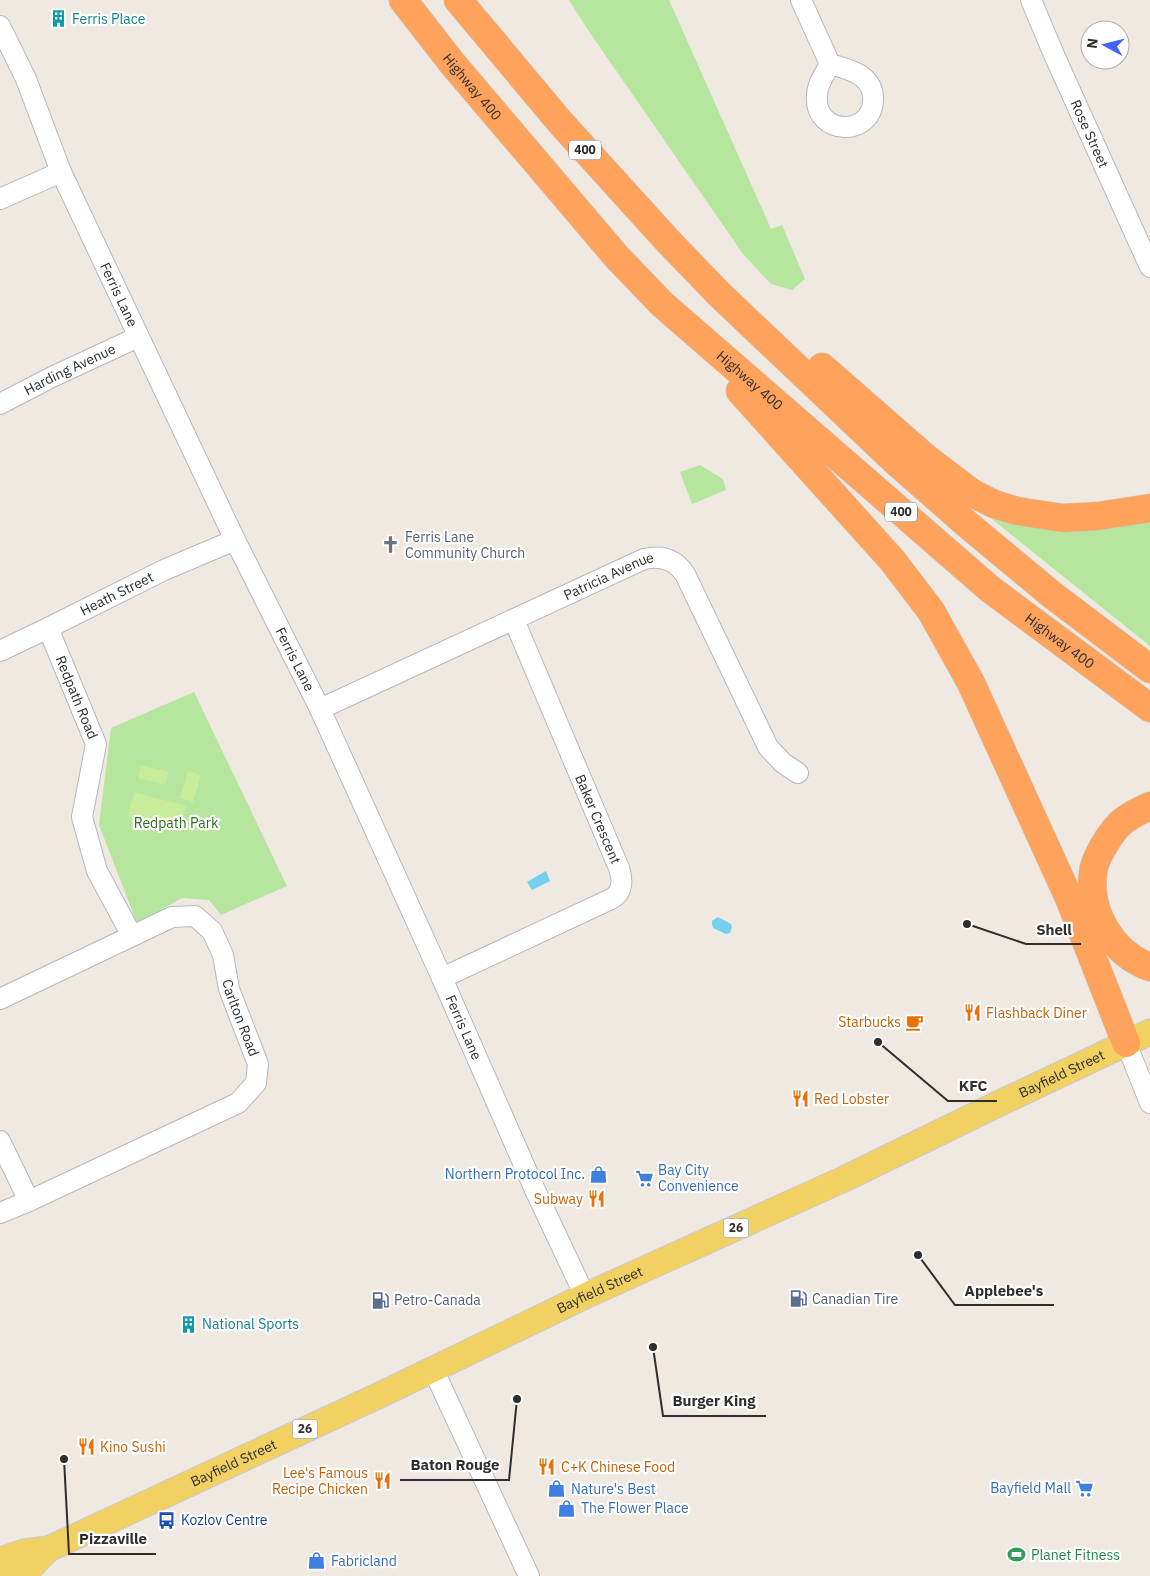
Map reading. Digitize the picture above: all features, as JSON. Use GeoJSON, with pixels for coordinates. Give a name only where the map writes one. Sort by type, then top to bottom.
{"type":"FeatureCollection","features":[{"type":"Feature","properties":{"kind":"highway","name":"Highway 400"},"geometry":{"type":"LineString","coordinates":[[403,0],[471,85],[616,256],[662,304],[990,589],[1150,708]]}},
{"type":"Feature","properties":{"kind":"highway","name":"400"},"geometry":{"type":"LineString","coordinates":[[458,0],[560,122],[666,240],[719,294],[894,460],[968,525],[1051,594],[1150,669]]}},
{"type":"Feature","properties":{"kind":"highway"},"geometry":{"type":"LineString","coordinates":[[719,294],[782,332],[926,458],[972,493],[994,504],[1017,511],[1063,518],[1098,516],[1150,508]]}},
{"type":"Feature","properties":{"kind":"highway"},"geometry":{"type":"LineString","coordinates":[[662,304],[892,560],[931,612],[971,683],[1065,889],[1126,1043]]}},
{"type":"Feature","properties":{"kind":"highway"},"geometry":{"type":"LineString","coordinates":[[1150,806],[1122,822],[1101,849],[1093,872],[1093,900],[1102,924],[1118,948],[1140,964],[1150,967]]}},
{"type":"Feature","properties":{"kind":"main road","name":"Bayfield Street"},"geometry":{"type":"LineString","coordinates":[[0,1560],[24,1552],[48,1549],[585,1296],[844,1179],[1150,1032]]}},
{"type":"Feature","properties":{"kind":"main road"},"geometry":{"type":"LineString","coordinates":[[0,1541],[8,1544],[48,1549]]}},
{"type":"Feature","properties":{"kind":"main road","name":"Bayfield Street"},"geometry":{"type":"LineString","coordinates":[[10,1576],[31,1567],[48,1549]]}},
{"type":"Feature","properties":{"kind":"street"},"geometry":{"type":"LineString","coordinates":[[801,0],[830,64]]}},
{"type":"Feature","properties":{"kind":"street","name":"Rose Street"},"geometry":{"type":"LineString","coordinates":[[1031,0],[1150,267]]}},
{"type":"Feature","properties":{"kind":"street","name":"Ferris Lane"},"geometry":{"type":"LineString","coordinates":[[0,26],[26,79],[61,172],[235,540],[320,709],[442,978],[531,1183],[585,1296]]}},
{"type":"Feature","properties":{"kind":"street"},"geometry":{"type":"LineString","coordinates":[[0,199],[61,172]]}},
{"type":"Feature","properties":{"kind":"street","name":"Harding Avenue"},"geometry":{"type":"LineString","coordinates":[[0,404],[52,377],[138,337]]}},
{"type":"Feature","properties":{"kind":"street","name":"Heath Street"},"geometry":{"type":"LineString","coordinates":[[0,651],[164,570],[235,540]]}},
{"type":"Feature","properties":{"kind":"street","name":"Patricia Avenue"},"geometry":{"type":"LineString","coordinates":[[320,709],[644,560],[652,557],[663,558],[680,567],[685,574],[768,747],[783,763],[798,773]]}},
{"type":"Feature","properties":{"kind":"street","name":"Baker Crescent"},"geometry":{"type":"LineString","coordinates":[[442,978],[611,899],[620,891],[622,878],[619,868],[514,620]]}},
{"type":"Feature","properties":{"kind":"street","name":"Redpath Road"},"geometry":{"type":"LineString","coordinates":[[48,628],[96,744],[82,817],[97,871],[132,936]]}},
{"type":"Feature","properties":{"kind":"street","name":"Carlton Road"},"geometry":{"type":"LineString","coordinates":[[0,999],[172,917],[196,916],[212,931],[224,955],[229,989],[258,1064],[256,1083],[238,1103],[0,1213]]}},
{"type":"Feature","properties":{"kind":"street"},"geometry":{"type":"LineString","coordinates":[[1126,1043],[1150,1103]]}},
{"type":"Feature","properties":{"kind":"street"},"geometry":{"type":"LineString","coordinates":[[0,1141],[29,1201]]}},
{"type":"Feature","properties":{"kind":"street"},"geometry":{"type":"LineString","coordinates":[[433,1369],[529,1576]]}},
{"type":"Feature","properties":{"kind":"green space"},"geometry":{"type":"Polygon","coordinates":[[[569,0],[669,0],[771,229],[782,225],[805,279],[792,290],[771,284],[743,254],[569,0]]]}},
{"type":"Feature","properties":{"kind":"green space"},"geometry":{"type":"Polygon","coordinates":[[[700,465],[723,479],[726,490],[692,504],[680,472],[700,465]]]}},
{"type":"Feature","properties":{"kind":"green space"},"geometry":{"type":"Polygon","coordinates":[[[978,508],[1150,516],[1150,646],[978,508]]]}},
{"type":"Feature","properties":{"kind":"green space","name":"Redpath Park"},"geometry":{"type":"Polygon","coordinates":[[[194,692],[287,886],[221,915],[209,900],[182,898],[137,923],[99,825],[111,728],[194,692]]]}},
{"type":"Feature","properties":{"kind":"green space"},"geometry":{"type":"Polygon","coordinates":[[[141,765],[168,772],[165,785],[138,778],[141,765]]]}},
{"type":"Feature","properties":{"kind":"green space"},"geometry":{"type":"Polygon","coordinates":[[[188,771],[201,775],[193,802],[180,798],[188,771]]]}},
{"type":"Feature","properties":{"kind":"green space"},"geometry":{"type":"Polygon","coordinates":[[[134,792],[186,806],[180,830],[128,816],[134,792]]]}},
{"type":"Feature","properties":{"kind":"water"},"geometry":{"type":"Polygon","coordinates":[[[546,871],[550,881],[532,890],[527,882],[546,871]]]}},
{"type":"Feature","properties":{"kind":"water"},"geometry":{"type":"Polygon","coordinates":[[[718,917],[731,924],[730,933],[726,934],[713,928],[712,921],[718,917]]]}},
{"type":"Feature","properties":{"kind":"place","name":"Ferris Place"},"geometry":{"type":"Point","coordinates":[58,19]}},
{"type":"Feature","properties":{"kind":"place","name":"Ferris Lane Community Church"},"geometry":{"type":"Point","coordinates":[391,545]}},
{"type":"Feature","properties":{"kind":"place","name":"Shell"},"geometry":{"type":"Point","coordinates":[967,924]}},
{"type":"Feature","properties":{"kind":"place","name":"Flashback Diner"},"geometry":{"type":"Point","coordinates":[972,1013]}},
{"type":"Feature","properties":{"kind":"place","name":"Starbucks"},"geometry":{"type":"Point","coordinates":[915,1022]}},
{"type":"Feature","properties":{"kind":"place","name":"KFC"},"geometry":{"type":"Point","coordinates":[878,1042]}},
{"type":"Feature","properties":{"kind":"place","name":"Red Lobster"},"geometry":{"type":"Point","coordinates":[800,1099]}},
{"type":"Feature","properties":{"kind":"place","name":"Northern Protocol Inc."},"geometry":{"type":"Point","coordinates":[599,1174]}},
{"type":"Feature","properties":{"kind":"place","name":"Bay City Convenience"},"geometry":{"type":"Point","coordinates":[644,1178]}},
{"type":"Feature","properties":{"kind":"place","name":"Subway"},"geometry":{"type":"Point","coordinates":[597,1199]}},
{"type":"Feature","properties":{"kind":"place","name":"Applebee's"},"geometry":{"type":"Point","coordinates":[918,1255]}},
{"type":"Feature","properties":{"kind":"place","name":"Canadian Tire"},"geometry":{"type":"Point","coordinates":[798,1299]}},
{"type":"Feature","properties":{"kind":"place","name":"Petro-Canada"},"geometry":{"type":"Point","coordinates":[380,1300]}},
{"type":"Feature","properties":{"kind":"place","name":"National Sports"},"geometry":{"type":"Point","coordinates":[188,1324]}},
{"type":"Feature","properties":{"kind":"place","name":"Burger King"},"geometry":{"type":"Point","coordinates":[653,1347]}},
{"type":"Feature","properties":{"kind":"place","name":"Baton Rouge"},"geometry":{"type":"Point","coordinates":[517,1399]}},
{"type":"Feature","properties":{"kind":"place","name":"Kino Sushi"},"geometry":{"type":"Point","coordinates":[86,1447]}},
{"type":"Feature","properties":{"kind":"place","name":"Pizzaville"},"geometry":{"type":"Point","coordinates":[64,1459]}},
{"type":"Feature","properties":{"kind":"place","name":"C+K Chinese Food"},"geometry":{"type":"Point","coordinates":[547,1467]}},
{"type":"Feature","properties":{"kind":"place","name":"Lee's Famous Recipe Chicken"},"geometry":{"type":"Point","coordinates":[382,1481]}},
{"type":"Feature","properties":{"kind":"place","name":"Bayfield Mall"},"geometry":{"type":"Point","coordinates":[1085,1488]}},
{"type":"Feature","properties":{"kind":"place","name":"Nature's Best"},"geometry":{"type":"Point","coordinates":[557,1489]}},
{"type":"Feature","properties":{"kind":"place","name":"The Flower Place"},"geometry":{"type":"Point","coordinates":[567,1508]}},
{"type":"Feature","properties":{"kind":"place","name":"Kozlov Centre"},"geometry":{"type":"Point","coordinates":[167,1520]}},
{"type":"Feature","properties":{"kind":"place","name":"Planet Fitness"},"geometry":{"type":"Point","coordinates":[1017,1555]}},
{"type":"Feature","properties":{"kind":"place","name":"Fabricland"},"geometry":{"type":"Point","coordinates":[317,1561]}}]}
